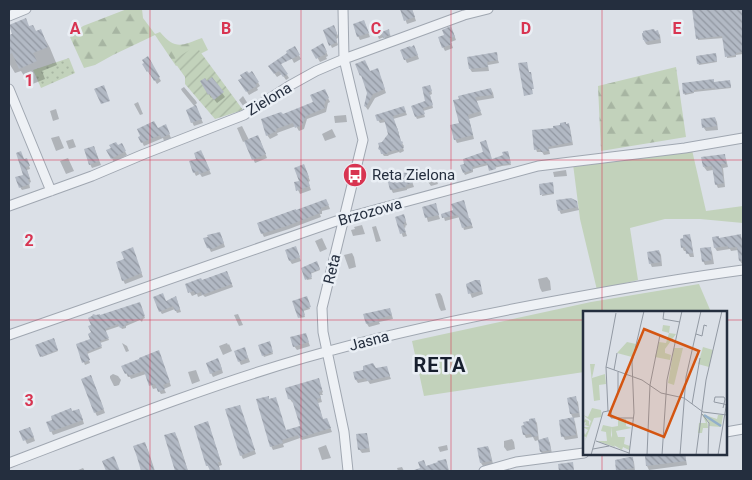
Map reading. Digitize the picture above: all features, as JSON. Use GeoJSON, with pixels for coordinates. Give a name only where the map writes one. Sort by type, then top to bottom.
{"type":"FeatureCollection","features":[{"type":"Feature","properties":{"kind":"street"},"geometry":{"type":"LineString","coordinates":[[9,16],[26,9]]}},
{"type":"Feature","properties":{"kind":"street","name":"Reta"},"geometry":{"type":"LineString","coordinates":[[343,9],[344,59],[363,140],[322,308],[323,332],[344,432],[348,471]]}},
{"type":"Feature","properties":{"kind":"street","name":"Zielona"},"geometry":{"type":"LineString","coordinates":[[9,206],[92,176],[244,115],[289,86],[316,71],[344,59],[464,15],[488,9]]}},
{"type":"Feature","properties":{"kind":"street"},"geometry":{"type":"LineString","coordinates":[[9,89],[51,191]]}},
{"type":"Feature","properties":{"kind":"street","name":"Brzozowa"},"geometry":{"type":"LineString","coordinates":[[9,335],[345,218],[538,166],[685,148],[743,138]]}},
{"type":"Feature","properties":{"kind":"street","name":"Jasna"},"geometry":{"type":"LineString","coordinates":[[9,463],[147,410],[247,376],[327,352],[431,325],[536,304],[677,279],[743,270]]}},
{"type":"Feature","properties":{"kind":"street"},"geometry":{"type":"LineString","coordinates":[[727,432],[743,429]]}},
{"type":"Feature","properties":{"kind":"street"},"geometry":{"type":"LineString","coordinates":[[484,471],[516,462],[583,453]]}},
{"type":"Feature","properties":{"kind":"green space"},"geometry":{"type":"Polygon","coordinates":[[[127,9],[142,9],[143,18],[155,34],[160,32],[170,42],[180,45],[202,38],[208,50],[176,66],[155,35],[95,65],[84,68],[70,37],[83,26],[127,9]]]}},
{"type":"Feature","properties":{"kind":"green space"},"geometry":{"type":"Polygon","coordinates":[[[196,46],[243,110],[215,119],[185,84],[185,77],[173,60],[196,46]]]}},
{"type":"Feature","properties":{"kind":"green space"},"geometry":{"type":"Polygon","coordinates":[[[69,58],[75,73],[41,88],[33,70],[69,58]]]}},
{"type":"Feature","properties":{"kind":"green space"},"geometry":{"type":"Polygon","coordinates":[[[676,67],[686,137],[601,151],[598,86],[676,67]]]}},
{"type":"Feature","properties":{"kind":"green space"},"geometry":{"type":"Polygon","coordinates":[[[692,150],[706,211],[743,206],[743,223],[700,219],[665,219],[630,228],[638,280],[597,290],[580,219],[573,164],[692,150]]]}},
{"type":"Feature","properties":{"kind":"green space"},"geometry":{"type":"Polygon","coordinates":[[[699,284],[711,311],[583,311],[583,372],[424,396],[412,341],[591,302],[699,284]]]}},
{"type":"Feature","properties":{"kind":"building"},"geometry":{"type":"Polygon","coordinates":[[[400,9],[412,9],[415,17],[404,21],[400,9]]]}},
{"type":"Feature","properties":{"kind":"building"},"geometry":{"type":"Polygon","coordinates":[[[692,9],[743,9],[743,52],[725,57],[722,36],[696,39],[692,9]]]}},
{"type":"Feature","properties":{"kind":"building"},"geometry":{"type":"Polygon","coordinates":[[[26,18],[29,26],[33,25],[36,31],[41,29],[48,47],[33,53],[37,61],[19,69],[12,53],[9,55],[9,35],[12,34],[9,25],[26,18]]]}},
{"type":"Feature","properties":{"kind":"building"},"geometry":{"type":"Polygon","coordinates":[[[364,20],[369,33],[357,37],[353,24],[364,20]]]}},
{"type":"Feature","properties":{"kind":"building"},"geometry":{"type":"Polygon","coordinates":[[[379,23],[382,32],[389,29],[390,35],[383,38],[382,34],[376,36],[372,26],[379,23]]]}},
{"type":"Feature","properties":{"kind":"building"},"geometry":{"type":"Polygon","coordinates":[[[334,25],[337,33],[337,42],[329,46],[323,30],[334,25]]]}},
{"type":"Feature","properties":{"kind":"building"},"geometry":{"type":"Polygon","coordinates":[[[451,26],[455,37],[449,38],[452,44],[442,48],[438,37],[444,35],[442,30],[451,26]]]}},
{"type":"Feature","properties":{"kind":"building"},"geometry":{"type":"Polygon","coordinates":[[[654,29],[655,31],[658,30],[660,39],[645,42],[643,40],[643,31],[654,29]]]}},
{"type":"Feature","properties":{"kind":"building"},"geometry":{"type":"Polygon","coordinates":[[[323,43],[327,52],[316,59],[311,50],[323,43]]]}},
{"type":"Feature","properties":{"kind":"building"},"geometry":{"type":"Polygon","coordinates":[[[414,45],[418,55],[404,60],[400,50],[414,45]]]}},
{"type":"Feature","properties":{"kind":"building"},"geometry":{"type":"Polygon","coordinates":[[[295,46],[300,55],[281,64],[288,74],[283,77],[279,71],[274,74],[268,66],[295,46]]]}},
{"type":"Feature","properties":{"kind":"building"},"geometry":{"type":"Polygon","coordinates":[[[497,52],[498,60],[487,62],[488,67],[469,69],[467,57],[497,52]]]}},
{"type":"Feature","properties":{"kind":"building"},"geometry":{"type":"Polygon","coordinates":[[[716,53],[717,61],[697,64],[696,56],[716,53]]]}},
{"type":"Feature","properties":{"kind":"building"},"geometry":{"type":"Polygon","coordinates":[[[148,56],[160,77],[154,81],[142,64],[144,63],[142,60],[148,56]]]}},
{"type":"Feature","properties":{"kind":"building"},"geometry":{"type":"Polygon","coordinates":[[[365,60],[370,71],[378,68],[385,89],[373,94],[366,107],[364,106],[367,93],[355,64],[365,60]]]}},
{"type":"Feature","properties":{"kind":"building"},"geometry":{"type":"Polygon","coordinates":[[[527,62],[534,89],[532,89],[533,94],[524,96],[518,63],[527,62]]]}},
{"type":"Feature","properties":{"kind":"building"},"geometry":{"type":"Polygon","coordinates":[[[247,71],[249,73],[252,71],[259,82],[256,84],[257,86],[246,92],[238,80],[242,78],[240,75],[247,71]]]}},
{"type":"Feature","properties":{"kind":"building"},"geometry":{"type":"Polygon","coordinates":[[[212,77],[224,92],[214,100],[208,95],[200,81],[205,78],[207,81],[212,77]]]}},
{"type":"Feature","properties":{"kind":"building"},"geometry":{"type":"Polygon","coordinates":[[[714,79],[714,82],[730,80],[731,87],[715,89],[714,86],[714,88],[694,90],[694,92],[683,94],[682,83],[714,79]]]}},
{"type":"Feature","properties":{"kind":"building"},"geometry":{"type":"Polygon","coordinates":[[[104,85],[110,101],[101,104],[94,89],[104,85]]]}},
{"type":"Feature","properties":{"kind":"building"},"geometry":{"type":"Polygon","coordinates":[[[430,85],[432,91],[429,92],[433,105],[423,108],[425,114],[415,117],[411,106],[425,101],[422,87],[430,85]]]}},
{"type":"Feature","properties":{"kind":"building"},"geometry":{"type":"Polygon","coordinates":[[[491,88],[492,95],[475,97],[481,111],[468,115],[473,135],[454,140],[450,125],[459,123],[453,100],[459,99],[458,96],[491,88]]]}},
{"type":"Feature","properties":{"kind":"building"},"geometry":{"type":"Polygon","coordinates":[[[325,89],[329,98],[326,100],[325,108],[306,116],[302,125],[295,128],[293,123],[276,129],[277,131],[266,136],[261,119],[281,112],[283,114],[313,102],[310,95],[325,89]]]}},
{"type":"Feature","properties":{"kind":"building"},"geometry":{"type":"Polygon","coordinates":[[[196,105],[202,119],[191,123],[186,110],[196,105]]]}},
{"type":"Feature","properties":{"kind":"building"},"geometry":{"type":"Polygon","coordinates":[[[404,106],[406,112],[393,116],[404,148],[399,151],[381,154],[378,149],[378,143],[382,142],[388,134],[384,119],[377,121],[375,115],[404,106]]]}},
{"type":"Feature","properties":{"kind":"building"},"geometry":{"type":"Polygon","coordinates":[[[715,117],[717,126],[702,128],[701,119],[715,117]]]}},
{"type":"Feature","properties":{"kind":"building"},"geometry":{"type":"Polygon","coordinates":[[[154,121],[158,128],[166,124],[170,134],[161,138],[160,135],[141,143],[137,129],[154,121]]]}},
{"type":"Feature","properties":{"kind":"building"},"geometry":{"type":"Polygon","coordinates":[[[566,122],[566,124],[569,123],[572,142],[548,147],[549,151],[541,152],[540,149],[534,150],[532,130],[553,128],[553,126],[566,122]]]}},
{"type":"Feature","properties":{"kind":"building"},"geometry":{"type":"Polygon","coordinates":[[[258,135],[266,154],[252,160],[244,141],[258,135]]]}},
{"type":"Feature","properties":{"kind":"building"},"geometry":{"type":"Polygon","coordinates":[[[486,140],[492,159],[503,155],[502,152],[508,151],[511,163],[495,166],[496,169],[489,171],[487,163],[472,167],[473,170],[463,173],[460,165],[464,164],[463,159],[483,152],[480,142],[486,140]]]}},
{"type":"Feature","properties":{"kind":"building"},"geometry":{"type":"Polygon","coordinates":[[[116,142],[118,145],[122,143],[126,151],[111,159],[106,150],[111,148],[109,145],[116,142]]]}},
{"type":"Feature","properties":{"kind":"building"},"geometry":{"type":"Polygon","coordinates":[[[94,146],[99,161],[89,165],[84,149],[94,146]]]}},
{"type":"Feature","properties":{"kind":"building"},"geometry":{"type":"Polygon","coordinates":[[[201,150],[210,170],[199,174],[198,171],[193,173],[189,161],[196,159],[194,153],[201,150]]]}},
{"type":"Feature","properties":{"kind":"building"},"geometry":{"type":"Polygon","coordinates":[[[21,151],[24,159],[27,158],[30,166],[26,167],[30,184],[19,188],[15,177],[23,175],[16,153],[21,151]]]}},
{"type":"Feature","properties":{"kind":"building"},"geometry":{"type":"Polygon","coordinates":[[[725,154],[726,164],[721,164],[724,183],[715,185],[712,166],[703,167],[701,157],[725,154]]]}},
{"type":"Feature","properties":{"kind":"building"},"geometry":{"type":"Polygon","coordinates":[[[304,164],[310,186],[296,191],[294,182],[299,181],[294,168],[304,164]]]}},
{"type":"Feature","properties":{"kind":"building"},"geometry":{"type":"Polygon","coordinates":[[[403,172],[410,172],[413,183],[406,185],[406,187],[390,190],[387,178],[403,172]]]}},
{"type":"Feature","properties":{"kind":"building"},"geometry":{"type":"Polygon","coordinates":[[[553,182],[554,193],[540,195],[539,184],[553,182]]]}},
{"type":"Feature","properties":{"kind":"building"},"geometry":{"type":"Polygon","coordinates":[[[571,198],[577,201],[578,207],[558,211],[556,200],[571,198]]]}},
{"type":"Feature","properties":{"kind":"building"},"geometry":{"type":"Polygon","coordinates":[[[326,199],[329,205],[321,208],[320,213],[261,234],[257,223],[326,199]]]}},
{"type":"Feature","properties":{"kind":"building"},"geometry":{"type":"Polygon","coordinates":[[[464,200],[472,225],[462,228],[458,215],[442,218],[441,214],[453,210],[451,204],[464,200]]]}},
{"type":"Feature","properties":{"kind":"building"},"geometry":{"type":"Polygon","coordinates":[[[436,203],[439,215],[425,218],[422,207],[436,203]]]}},
{"type":"Feature","properties":{"kind":"building"},"geometry":{"type":"Polygon","coordinates":[[[404,214],[406,221],[403,224],[406,232],[400,234],[395,217],[404,214]]]}},
{"type":"Feature","properties":{"kind":"building"},"geometry":{"type":"Polygon","coordinates":[[[220,232],[224,243],[212,249],[207,248],[203,238],[220,232]]]}},
{"type":"Feature","properties":{"kind":"building"},"geometry":{"type":"Polygon","coordinates":[[[690,234],[693,253],[686,254],[685,247],[681,248],[680,239],[683,238],[683,235],[690,234]]]}},
{"type":"Feature","properties":{"kind":"building"},"geometry":{"type":"Polygon","coordinates":[[[741,234],[743,260],[739,261],[737,247],[714,248],[712,237],[719,236],[719,238],[741,234]]]}},
{"type":"Feature","properties":{"kind":"building"},"geometry":{"type":"Polygon","coordinates":[[[296,246],[300,257],[289,261],[285,250],[296,246]]]}},
{"type":"Feature","properties":{"kind":"building"},"geometry":{"type":"Polygon","coordinates":[[[133,247],[142,273],[122,281],[116,262],[124,259],[121,252],[133,247]]]}},
{"type":"Feature","properties":{"kind":"building"},"geometry":{"type":"Polygon","coordinates":[[[711,247],[712,260],[702,262],[700,248],[711,247]]]}},
{"type":"Feature","properties":{"kind":"building"},"geometry":{"type":"Polygon","coordinates":[[[659,250],[661,262],[649,264],[647,252],[659,250]]]}},
{"type":"Feature","properties":{"kind":"building"},"geometry":{"type":"Polygon","coordinates":[[[317,261],[320,269],[311,273],[312,277],[305,280],[301,268],[317,261]]]}},
{"type":"Feature","properties":{"kind":"building"},"geometry":{"type":"Polygon","coordinates":[[[227,271],[232,284],[202,295],[201,292],[195,294],[194,291],[188,293],[185,284],[227,271]]]}},
{"type":"Feature","properties":{"kind":"building"},"geometry":{"type":"Polygon","coordinates":[[[480,280],[482,291],[468,294],[466,284],[480,280]]]}},
{"type":"Feature","properties":{"kind":"building"},"geometry":{"type":"Polygon","coordinates":[[[163,293],[166,301],[176,296],[180,309],[175,311],[173,306],[159,312],[153,297],[163,293]]]}},
{"type":"Feature","properties":{"kind":"building"},"geometry":{"type":"Polygon","coordinates":[[[307,296],[311,307],[303,309],[305,315],[298,318],[292,301],[307,296]]]}},
{"type":"Feature","properties":{"kind":"building"},"geometry":{"type":"Polygon","coordinates":[[[140,302],[145,316],[120,328],[118,324],[105,329],[109,338],[100,341],[102,346],[87,352],[90,360],[82,363],[76,344],[90,339],[88,334],[91,332],[88,326],[91,325],[88,318],[93,314],[100,315],[140,302]]]}},
{"type":"Feature","properties":{"kind":"building"},"geometry":{"type":"Polygon","coordinates":[[[390,308],[392,315],[366,324],[363,314],[390,308]]]}},
{"type":"Feature","properties":{"kind":"building"},"geometry":{"type":"Polygon","coordinates":[[[306,333],[309,342],[293,347],[290,337],[306,333]]]}},
{"type":"Feature","properties":{"kind":"building"},"geometry":{"type":"Polygon","coordinates":[[[54,338],[58,350],[40,357],[35,345],[54,338]]]}},
{"type":"Feature","properties":{"kind":"building"},"geometry":{"type":"Polygon","coordinates":[[[270,341],[273,352],[262,356],[258,345],[270,341]]]}},
{"type":"Feature","properties":{"kind":"building"},"geometry":{"type":"Polygon","coordinates":[[[245,347],[248,358],[238,362],[234,351],[245,347]]]}},
{"type":"Feature","properties":{"kind":"building"},"geometry":{"type":"Polygon","coordinates":[[[159,350],[170,382],[163,385],[165,389],[158,392],[155,384],[149,386],[144,371],[128,376],[121,366],[159,350]]]}},
{"type":"Feature","properties":{"kind":"building"},"geometry":{"type":"Polygon","coordinates":[[[218,358],[222,369],[210,374],[206,363],[218,358]]]}},
{"type":"Feature","properties":{"kind":"building"},"geometry":{"type":"Polygon","coordinates":[[[373,363],[376,368],[387,366],[390,376],[367,381],[366,378],[355,380],[353,372],[363,370],[363,366],[373,363]]]}},
{"type":"Feature","properties":{"kind":"building"},"geometry":{"type":"Polygon","coordinates":[[[91,375],[104,409],[94,413],[81,379],[91,375]]]}},
{"type":"Feature","properties":{"kind":"building"},"geometry":{"type":"Polygon","coordinates":[[[319,378],[322,391],[319,392],[321,398],[317,399],[323,419],[327,418],[331,428],[299,438],[298,435],[282,440],[283,443],[270,447],[256,399],[269,396],[269,399],[276,397],[286,430],[300,426],[292,400],[288,399],[285,388],[319,378]]]}},
{"type":"Feature","properties":{"kind":"building"},"geometry":{"type":"Polygon","coordinates":[[[576,396],[579,413],[570,414],[567,398],[576,396]]]}},
{"type":"Feature","properties":{"kind":"building"},"geometry":{"type":"Polygon","coordinates":[[[240,405],[255,450],[240,456],[225,409],[240,405]]]}},
{"type":"Feature","properties":{"kind":"building"},"geometry":{"type":"Polygon","coordinates":[[[71,408],[72,411],[79,409],[83,420],[50,432],[46,422],[52,420],[51,416],[71,408]]]}},
{"type":"Feature","properties":{"kind":"building"},"geometry":{"type":"Polygon","coordinates":[[[574,417],[576,435],[561,437],[559,420],[574,417]]]}},
{"type":"Feature","properties":{"kind":"building"},"geometry":{"type":"Polygon","coordinates":[[[535,418],[538,436],[532,437],[531,434],[523,435],[521,426],[524,425],[523,422],[535,418]]]}},
{"type":"Feature","properties":{"kind":"building"},"geometry":{"type":"Polygon","coordinates":[[[208,421],[221,462],[218,462],[220,471],[210,471],[208,466],[206,466],[194,426],[208,421]]]}},
{"type":"Feature","properties":{"kind":"building"},"geometry":{"type":"Polygon","coordinates":[[[30,427],[34,437],[23,441],[19,431],[30,427]]]}},
{"type":"Feature","properties":{"kind":"building"},"geometry":{"type":"Polygon","coordinates":[[[175,432],[188,471],[175,471],[164,435],[175,432]]]}},
{"type":"Feature","properties":{"kind":"building"},"geometry":{"type":"Polygon","coordinates":[[[367,433],[369,448],[358,450],[356,434],[367,433]]]}},
{"type":"Feature","properties":{"kind":"building"},"geometry":{"type":"Polygon","coordinates":[[[548,437],[551,450],[540,452],[538,440],[548,437]]]}},
{"type":"Feature","properties":{"kind":"building"},"geometry":{"type":"Polygon","coordinates":[[[145,442],[154,471],[141,471],[133,446],[145,442]]]}},
{"type":"Feature","properties":{"kind":"building"},"geometry":{"type":"Polygon","coordinates":[[[488,446],[492,461],[480,463],[477,448],[488,446]]]}},
{"type":"Feature","properties":{"kind":"building"},"geometry":{"type":"Polygon","coordinates":[[[685,455],[686,461],[646,466],[645,456],[685,455]]]}},
{"type":"Feature","properties":{"kind":"building"},"geometry":{"type":"Polygon","coordinates":[[[114,456],[120,471],[106,471],[102,461],[114,456]]]}},
{"type":"Feature","properties":{"kind":"building"},"geometry":{"type":"Polygon","coordinates":[[[633,457],[634,468],[616,471],[615,460],[633,457]]]}},
{"type":"Feature","properties":{"kind":"building"},"geometry":{"type":"Polygon","coordinates":[[[446,459],[449,471],[414,471],[420,468],[418,462],[424,460],[426,466],[446,459]]]}},
{"type":"Feature","properties":{"kind":"building"},"geometry":{"type":"Polygon","coordinates":[[[573,462],[574,471],[559,471],[558,464],[573,462]]]}},
{"type":"Feature","properties":{"kind":"place","name":"Reta Zielona"},"geometry":{"type":"Point","coordinates":[355,175]}},
{"type":"Feature","properties":{"kind":"district","name":"RETA"},"geometry":{"type":"Point","coordinates":[440,365]}}]}
